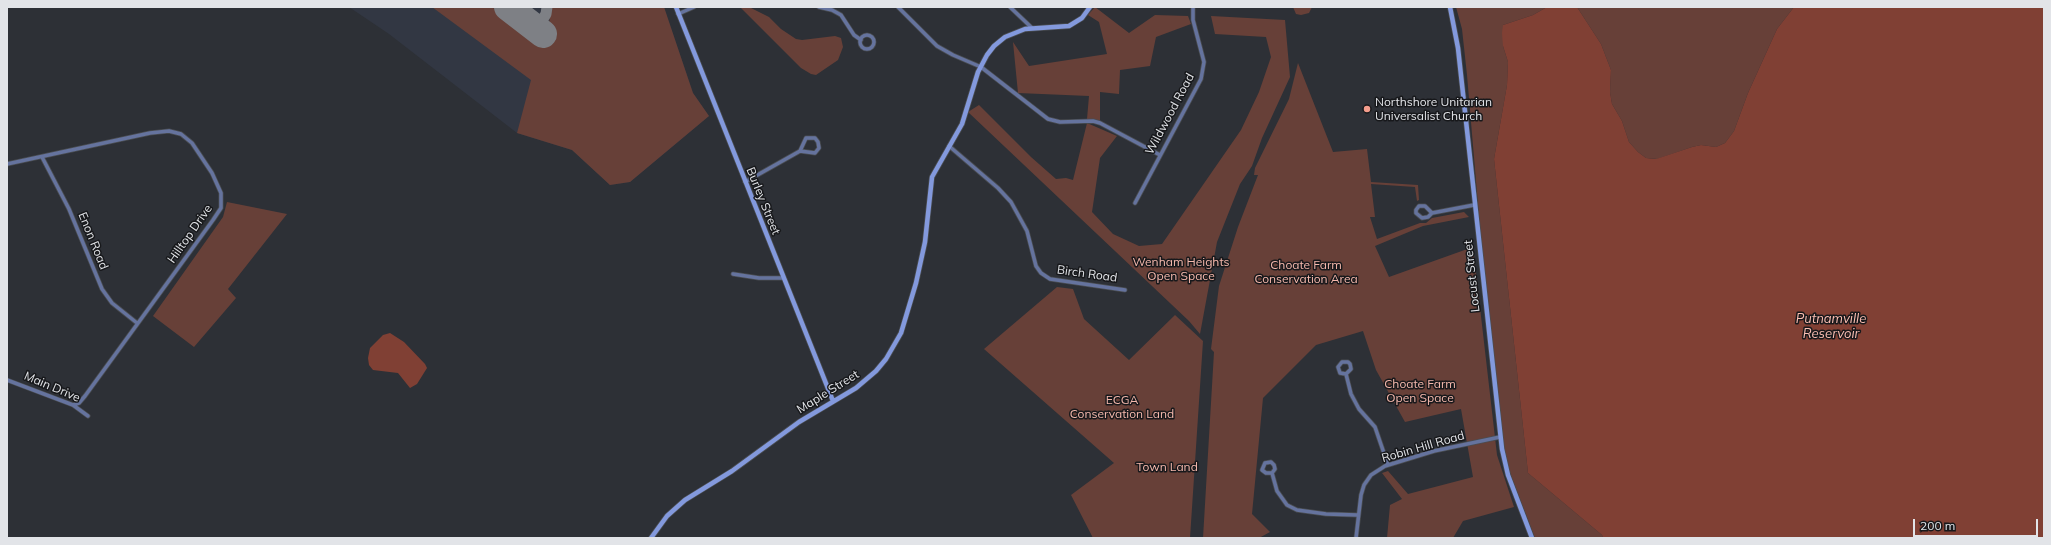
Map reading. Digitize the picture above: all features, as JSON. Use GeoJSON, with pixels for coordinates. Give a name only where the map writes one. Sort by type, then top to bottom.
{"type":"FeatureCollection","features":[{"type":"Feature","properties":{"kind":"main road","name":"Burley Street"},"geometry":{"type":"LineString","coordinates":[[676,7],[783,278],[834,402]]}},
{"type":"Feature","properties":{"kind":"main road","name":"Maple Street"},"geometry":{"type":"LineString","coordinates":[[651,538],[667,516],[689,496],[732,471],[799,422],[856,388],[876,371],[898,340],[914,290],[923,250],[932,177],[965,117],[981,67],[987,55],[998,41],[1017,32],[1032,28],[1069,26],[1082,18],[1090,7]]}},
{"type":"Feature","properties":{"kind":"main road","name":"Locust Street"},"geometry":{"type":"LineString","coordinates":[[1450,7],[1457,42],[1500,437],[1508,475],[1532,538]]}},
{"type":"Feature","properties":{"kind":"street"},"geometry":{"type":"LineString","coordinates":[[678,14],[694,7]]}},
{"type":"Feature","properties":{"kind":"street"},"geometry":{"type":"LineString","coordinates":[[819,7],[832,10],[841,15],[854,35],[861,40]]}},
{"type":"Feature","properties":{"kind":"street"},"geometry":{"type":"LineString","coordinates":[[898,7],[937,46],[981,67],[1048,119],[1060,122],[1093,121],[1100,123],[1160,155]]}},
{"type":"Feature","properties":{"kind":"street"},"geometry":{"type":"LineString","coordinates":[[1010,7],[1032,28]]}},
{"type":"Feature","properties":{"kind":"street","name":"Wildwood Road"},"geometry":{"type":"LineString","coordinates":[[1135,203],[1197,88],[1203,70],[1203,56],[1193,20],[1193,7]]}},
{"type":"Feature","properties":{"kind":"street"},"geometry":{"type":"LineString","coordinates":[[864,36],[870,36],[874,40],[874,44],[870,49],[866,49],[861,46],[861,40],[864,36]]}},
{"type":"Feature","properties":{"kind":"street","name":"Hilltop Drive"},"geometry":{"type":"LineString","coordinates":[[7,164],[150,133],[169,131],[181,134],[192,143],[212,173],[221,193],[222,201],[218,213],[81,401],[73,405]]}},
{"type":"Feature","properties":{"kind":"street"},"geometry":{"type":"LineString","coordinates":[[745,182],[800,152],[815,153],[819,148],[818,142],[815,138],[806,138],[800,152]]}},
{"type":"Feature","properties":{"kind":"street","name":"Birch Road"},"geometry":{"type":"LineString","coordinates":[[949,146],[998,188],[1011,202],[1027,231],[1036,266],[1041,273],[1050,279],[1126,290]]}},
{"type":"Feature","properties":{"kind":"street","name":"Enon Road"},"geometry":{"type":"LineString","coordinates":[[42,157],[69,209],[102,289],[112,303],[137,323]]}},
{"type":"Feature","properties":{"kind":"street"},"geometry":{"type":"LineString","coordinates":[[1432,214],[1474,205]]}},
{"type":"Feature","properties":{"kind":"street"},"geometry":{"type":"LineString","coordinates":[[733,274],[747,277],[783,278]]}},
{"type":"Feature","properties":{"kind":"street"},"geometry":{"type":"LineString","coordinates":[[1346,374],[1354,402],[1375,427],[1388,465]]}},
{"type":"Feature","properties":{"kind":"street","name":"Main Drive"},"geometry":{"type":"LineString","coordinates":[[7,380],[73,405],[88,416]]}},
{"type":"Feature","properties":{"kind":"street","name":"Robin Hill Road"},"geometry":{"type":"LineString","coordinates":[[1356,538],[1358,515],[1364,485],[1371,475],[1388,465],[1434,452],[1500,437]]}},
{"type":"Feature","properties":{"kind":"street"},"geometry":{"type":"LineString","coordinates":[[1272,473],[1281,498],[1288,505],[1297,510],[1326,514],[1358,515]]}},
{"type":"Feature","properties":{"kind":"shaded area"},"geometry":{"type":"Polygon","coordinates":[[[349,7],[664,7],[693,93],[709,116],[630,182],[610,185],[572,150],[517,133],[389,34],[349,7]]]}},
{"type":"Feature","properties":{"kind":"green space"},"geometry":{"type":"Polygon","coordinates":[[[432,7],[492,7],[538,41],[549,25],[551,7],[664,7],[693,93],[709,116],[630,182],[610,185],[572,150],[517,133],[531,80],[432,7]]]}},
{"type":"Feature","properties":{"kind":"green space"},"geometry":{"type":"Polygon","coordinates":[[[740,7],[749,7],[769,17],[781,29],[796,39],[802,40],[835,36],[841,38],[843,47],[838,60],[816,75],[811,74],[801,68],[740,7]]]}},
{"type":"Feature","properties":{"kind":"green space"},"geometry":{"type":"Polygon","coordinates":[[[1095,7],[1129,33],[1155,15],[1188,16],[1191,24],[1156,37],[1150,66],[1120,70],[1119,94],[1100,92],[1100,121],[1087,119],[1089,96],[1018,93],[1013,42],[1029,66],[1107,54],[1099,22],[1088,15],[1095,7]]]}},
{"type":"Feature","properties":{"kind":"green space"},"geometry":{"type":"Polygon","coordinates":[[[1293,7],[1312,7],[1309,13],[1301,15],[1296,14],[1293,7]]]}},
{"type":"Feature","properties":{"kind":"green space"},"geometry":{"type":"Polygon","coordinates":[[[1456,7],[1547,7],[1533,15],[1503,25],[1503,46],[1508,62],[1507,85],[1494,159],[1528,473],[1602,535],[1603,538],[1535,538],[1508,468],[1501,437],[1462,29],[1456,7]]]}},
{"type":"Feature","properties":{"kind":"green space"},"geometry":{"type":"Polygon","coordinates":[[[1577,7],[1794,7],[1777,29],[1748,93],[1734,131],[1725,143],[1716,147],[1701,145],[1692,147],[1657,159],[1646,158],[1629,142],[1622,121],[1612,104],[1610,92],[1611,70],[1601,44],[1577,7]]]}},
{"type":"Feature","properties":{"kind":"green space","name":"Wenham Heights Open Space"},"geometry":{"type":"Polygon","coordinates":[[[1211,16],[1285,20],[1290,77],[1262,138],[1252,166],[1240,184],[1217,242],[1200,334],[1189,321],[968,112],[979,105],[1031,157],[1056,179],[1066,178],[1073,180],[1087,123],[1117,136],[1100,158],[1092,212],[1113,234],[1139,246],[1162,244],[1241,130],[1259,92],[1271,57],[1266,37],[1215,34],[1211,16]]]}},
{"type":"Feature","properties":{"kind":"green space"},"geometry":{"type":"Polygon","coordinates":[[[1298,63],[1333,152],[1367,149],[1371,182],[1418,185],[1419,200],[1417,201],[1415,187],[1371,184],[1375,217],[1370,217],[1377,239],[1420,223],[1426,223],[1432,218],[1464,212],[1469,217],[1423,226],[1375,246],[1389,277],[1473,247],[1497,455],[1514,507],[1463,521],[1453,538],[1387,538],[1390,505],[1402,499],[1382,473],[1388,471],[1408,494],[1473,477],[1461,409],[1405,422],[1376,370],[1363,331],[1316,345],[1263,398],[1252,514],[1270,532],[1259,538],[1203,538],[1214,352],[1211,349],[1219,286],[1238,227],[1258,175],[1254,175],[1255,168],[1289,99],[1298,63]]]}},
{"type":"Feature","properties":{"kind":"green space"},"geometry":{"type":"Polygon","coordinates":[[[227,202],[287,214],[228,289],[236,298],[194,347],[153,316],[223,217],[227,202]]]}},
{"type":"Feature","properties":{"kind":"green space","name":"ECGA Conservation Land"},"geometry":{"type":"Polygon","coordinates":[[[1057,287],[1073,289],[1084,319],[1129,360],[1175,315],[1203,341],[1190,538],[1093,538],[1071,495],[1114,463],[984,349],[1057,287]]]}},
{"type":"Feature","properties":{"kind":"water","name":"Putnamville Reservoir"},"geometry":{"type":"Polygon","coordinates":[[[1547,7],[1577,7],[1601,44],[1611,70],[1610,92],[1612,104],[1622,121],[1629,142],[1646,158],[1656,159],[1692,147],[1701,145],[1716,147],[1725,143],[1734,131],[1748,93],[1777,29],[1794,7],[2044,8],[2044,538],[1603,538],[1602,535],[1528,473],[1494,159],[1507,85],[1508,62],[1503,46],[1503,25],[1533,15],[1547,7]]]}},
{"type":"Feature","properties":{"kind":"water"},"geometry":{"type":"Polygon","coordinates":[[[390,333],[404,342],[427,368],[417,384],[410,388],[398,373],[373,370],[369,365],[368,358],[370,348],[383,335],[390,333]]]}},
{"type":"Feature","properties":{"kind":"taxiway"},"geometry":{"type":"LineString","coordinates":[[529,23],[541,22],[546,14],[547,7]]}},
{"type":"Feature","properties":{"kind":"runway"},"geometry":{"type":"LineString","coordinates":[[508,7],[543,34]]}},
{"type":"Feature","properties":{"kind":"place","name":"Northshore Unitarian Universalist Church"},"geometry":{"type":"Point","coordinates":[1367,109]}},
{"type":"Feature","properties":{"kind":"park label","name":"Choate Farm Conservation Area"},"geometry":{"type":"Point","coordinates":[1306,272]}},
{"type":"Feature","properties":{"kind":"park label","name":"Choate Farm Open Space"},"geometry":{"type":"Point","coordinates":[1420,391]}},
{"type":"Feature","properties":{"kind":"park label","name":"Town Land"},"geometry":{"type":"Point","coordinates":[1167,467]}}]}
